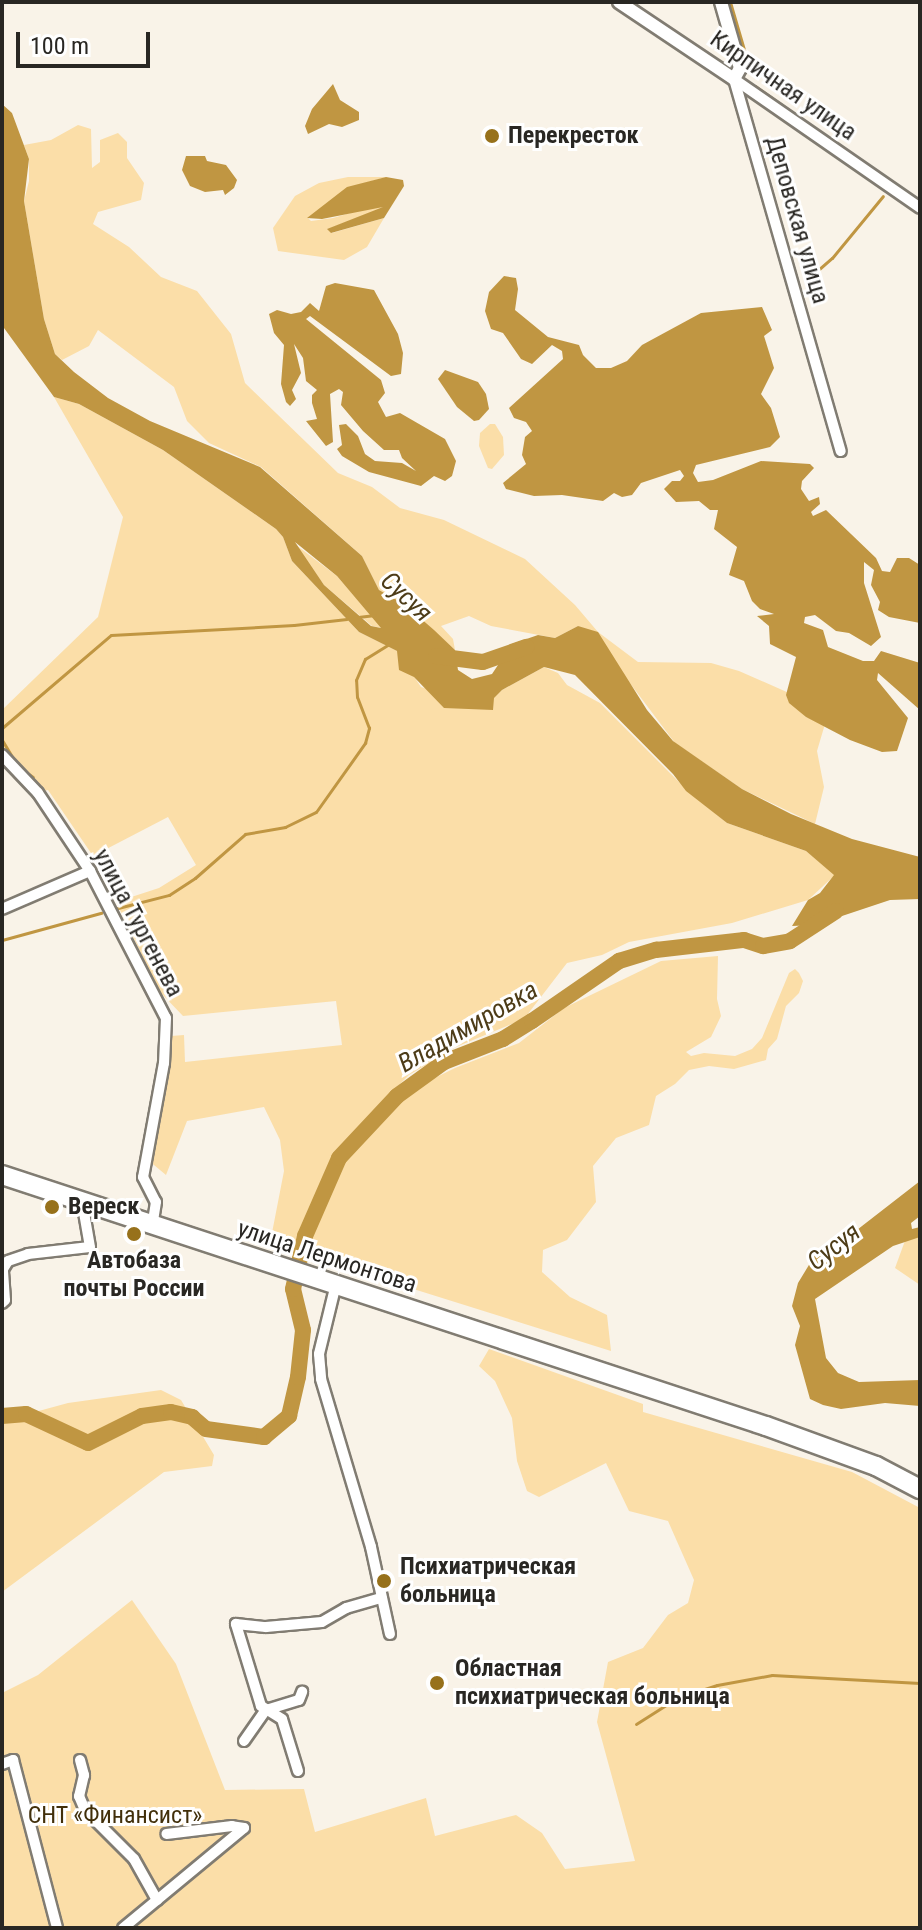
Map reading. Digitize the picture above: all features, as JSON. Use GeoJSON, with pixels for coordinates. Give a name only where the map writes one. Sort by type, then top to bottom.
{"type":"FeatureCollection","features":[{"type":"Feature","properties":{"kind":"highway","name":"улица Лермонтова"},"geometry":{"type":"LineString","coordinates":[[2,1175],[637,1384],[876,1466],[920,1489]]}},
{"type":"Feature","properties":{"kind":"street","name":"Кирпичная улица"},"geometry":{"type":"LineString","coordinates":[[619,2],[920,208]]}},
{"type":"Feature","properties":{"kind":"street","name":"Деповская улица"},"geometry":{"type":"LineString","coordinates":[[721,2],[740,68],[734,79],[841,451]]}},
{"type":"Feature","properties":{"kind":"street","name":"улица Тургенева"},"geometry":{"type":"LineString","coordinates":[[2,755],[38,793],[90,871],[166,1018],[164,1063],[143,1177],[156,1202],[152,1226]]}},
{"type":"Feature","properties":{"kind":"street"},"geometry":{"type":"LineString","coordinates":[[2,909],[90,871]]}},
{"type":"Feature","properties":{"kind":"street"},"geometry":{"type":"LineString","coordinates":[[4,1302],[3,1269],[8,1261],[28,1254],[90,1247],[82,1201]]}},
{"type":"Feature","properties":{"kind":"street"},"geometry":{"type":"LineString","coordinates":[[336,1284],[319,1354],[321,1379],[342,1443],[390,1634]]}},
{"type":"Feature","properties":{"kind":"street"},"geometry":{"type":"LineString","coordinates":[[298,1771],[282,1719],[261,1706],[236,1624],[266,1627],[322,1622],[346,1608],[382,1598]]}},
{"type":"Feature","properties":{"kind":"street"},"geometry":{"type":"LineString","coordinates":[[244,1741],[266,1710],[299,1700],[302,1692]]}},
{"type":"Feature","properties":{"kind":"street"},"geometry":{"type":"LineString","coordinates":[[80,1760],[84,1775],[79,1796],[85,1810],[134,1859],[157,1900]]}},
{"type":"Feature","properties":{"kind":"street"},"geometry":{"type":"LineString","coordinates":[[8,1762],[57,1928]]}},
{"type":"Feature","properties":{"kind":"street"},"geometry":{"type":"LineString","coordinates":[[123,1928],[244,1828],[232,1826],[166,1834]]}},
{"type":"Feature","properties":{"kind":"green space"},"geometry":{"type":"Polygon","coordinates":[[[78,125],[91,129],[92,168],[100,162],[100,140],[118,133],[127,142],[127,158],[144,183],[141,200],[98,212],[93,224],[129,247],[161,277],[197,291],[231,334],[245,383],[338,473],[372,487],[400,508],[444,520],[525,559],[575,605],[598,632],[638,662],[711,663],[739,671],[789,693],[806,717],[825,724],[817,751],[824,787],[815,824],[742,789],[675,743],[623,674],[578,626],[555,638],[491,626],[469,616],[441,626],[453,639],[455,650],[404,604],[379,590],[362,556],[261,467],[209,443],[187,421],[174,387],[98,330],[89,346],[62,360],[55,354],[44,319],[24,201],[29,181],[29,159],[24,145],[51,140],[78,125]]]}},
{"type":"Feature","properties":{"kind":"green space"},"geometry":{"type":"Polygon","coordinates":[[[348,177],[386,177],[347,188],[308,218],[311,221],[333,218],[381,204],[383,208],[328,229],[332,233],[384,218],[367,247],[344,260],[278,251],[273,228],[295,196],[319,183],[348,177]]]}},
{"type":"Feature","properties":{"kind":"green space"},"geometry":{"type":"Polygon","coordinates":[[[54,397],[79,404],[163,450],[276,529],[283,537],[292,561],[359,632],[397,651],[421,687],[493,710],[493,698],[502,690],[544,667],[558,673],[567,685],[600,703],[689,792],[727,823],[806,851],[835,875],[808,900],[732,923],[629,942],[602,955],[567,963],[524,1019],[456,1047],[409,1075],[378,1106],[455,1068],[519,1043],[564,1008],[661,961],[718,956],[717,999],[721,1016],[711,1037],[686,1052],[691,1056],[704,1053],[735,1056],[752,1049],[762,1038],[789,973],[795,969],[799,973],[803,981],[799,993],[786,1006],[777,1039],[768,1049],[766,1060],[734,1069],[709,1066],[689,1070],[656,1096],[649,1125],[616,1138],[593,1166],[596,1202],[567,1240],[543,1250],[542,1272],[570,1297],[607,1315],[611,1351],[273,1245],[271,1238],[284,1171],[280,1140],[264,1107],[187,1121],[166,1175],[142,1155],[160,1046],[158,1037],[184,1035],[185,1062],[342,1045],[336,1001],[183,1016],[160,992],[116,902],[159,888],[196,865],[168,817],[93,856],[48,790],[38,793],[2,755],[2,710],[98,617],[123,517],[54,397]]]}},
{"type":"Feature","properties":{"kind":"green space"},"geometry":{"type":"Polygon","coordinates":[[[490,424],[495,424],[503,437],[504,455],[492,469],[488,468],[479,446],[480,433],[490,424]]]}},
{"type":"Feature","properties":{"kind":"green space"},"geometry":{"type":"Polygon","coordinates":[[[296,545],[337,576],[382,628],[372,626],[324,585],[296,545]]]}},
{"type":"Feature","properties":{"kind":"green space"},"geometry":{"type":"Polygon","coordinates":[[[920,1229],[920,1285],[895,1268],[906,1238],[920,1229]]]}},
{"type":"Feature","properties":{"kind":"green space","name":"СНТ «Финансист»"},"geometry":{"type":"Polygon","coordinates":[[[489,1349],[643,1404],[643,1412],[852,1472],[920,1508],[920,1928],[2,1928],[2,1693],[38,1675],[132,1600],[176,1664],[225,1790],[304,1789],[315,1832],[426,1798],[435,1836],[516,1815],[542,1833],[565,1869],[635,1861],[597,1722],[608,1662],[643,1648],[668,1615],[688,1603],[694,1580],[668,1521],[629,1511],[606,1463],[539,1497],[527,1491],[517,1461],[512,1418],[495,1381],[479,1366],[489,1349]]]}},
{"type":"Feature","properties":{"kind":"green space"},"geometry":{"type":"Polygon","coordinates":[[[161,1390],[181,1400],[214,1455],[212,1466],[164,1472],[2,1592],[2,1421],[68,1403],[161,1390]]]}},
{"type":"Feature","properties":{"kind":"water"},"geometry":{"type":"Polygon","coordinates":[[[333,84],[340,100],[359,112],[359,120],[342,127],[329,124],[308,134],[305,126],[312,109],[333,84]]]}},
{"type":"Feature","properties":{"kind":"water"},"geometry":{"type":"Polygon","coordinates":[[[2,104],[12,113],[29,159],[24,201],[44,319],[55,354],[74,372],[108,398],[150,421],[260,467],[362,556],[379,590],[404,604],[455,650],[458,670],[472,679],[492,674],[512,644],[538,635],[555,638],[578,626],[598,632],[647,710],[673,741],[742,789],[791,814],[852,839],[920,857],[920,899],[890,900],[815,925],[792,926],[808,900],[820,893],[834,875],[806,851],[727,823],[686,791],[575,675],[544,667],[502,690],[494,698],[493,710],[444,708],[414,677],[399,670],[397,651],[359,632],[292,561],[283,537],[276,529],[163,450],[79,404],[54,397],[4,328],[2,104]],[[295,542],[324,585],[371,626],[381,628],[337,576],[295,542]]]}},
{"type":"Feature","properties":{"kind":"water"},"geometry":{"type":"Polygon","coordinates":[[[186,156],[205,156],[207,161],[226,165],[237,180],[234,188],[225,195],[223,190],[205,192],[190,186],[182,170],[186,156]]]}},
{"type":"Feature","properties":{"kind":"water"},"geometry":{"type":"Polygon","coordinates":[[[386,177],[403,180],[404,186],[384,218],[331,233],[327,229],[383,207],[322,219],[307,218],[347,187],[386,177]]]}},
{"type":"Feature","properties":{"kind":"water"},"geometry":{"type":"Polygon","coordinates":[[[504,276],[516,278],[515,310],[548,337],[579,345],[583,355],[596,368],[611,368],[627,361],[642,345],[701,313],[762,307],[772,330],[764,336],[774,368],[761,394],[771,408],[780,437],[770,447],[696,465],[693,473],[698,482],[713,480],[761,461],[810,464],[814,468],[802,481],[801,489],[809,501],[819,497],[820,504],[811,512],[813,516],[826,510],[876,558],[882,571],[890,572],[897,558],[909,558],[920,565],[920,623],[889,617],[878,610],[880,602],[871,585],[874,570],[864,562],[864,583],[881,637],[871,646],[849,633],[836,631],[815,615],[805,617],[804,623],[823,630],[828,647],[863,661],[874,661],[881,651],[920,663],[920,710],[878,673],[877,680],[908,718],[897,751],[882,752],[850,740],[806,717],[789,703],[786,695],[796,657],[770,644],[769,626],[757,616],[774,614],[760,609],[752,601],[744,581],[729,575],[737,547],[714,529],[718,510],[710,510],[699,501],[676,502],[664,489],[672,481],[680,481],[684,476],[680,470],[641,483],[632,495],[622,497],[614,493],[603,501],[562,495],[534,496],[506,489],[503,483],[526,464],[522,455],[525,437],[532,431],[526,422],[514,418],[509,408],[563,359],[562,351],[552,345],[532,364],[521,359],[503,333],[491,329],[485,311],[489,292],[504,276]]]}},
{"type":"Feature","properties":{"kind":"water"},"geometry":{"type":"Polygon","coordinates":[[[335,283],[374,290],[398,334],[403,353],[401,374],[391,376],[310,316],[306,319],[381,380],[385,393],[378,402],[386,417],[400,413],[445,439],[456,461],[452,476],[445,481],[434,476],[421,486],[369,472],[342,456],[337,449],[342,445],[339,425],[346,424],[358,436],[365,454],[375,461],[402,463],[416,471],[402,458],[399,450],[384,450],[363,431],[341,405],[343,392],[339,389],[330,394],[333,442],[326,446],[306,421],[317,419],[312,395],[317,390],[306,381],[303,358],[294,344],[301,373],[292,390],[296,399],[290,406],[286,402],[281,384],[284,345],[274,333],[269,314],[277,310],[291,314],[301,312],[310,303],[319,311],[326,286],[335,283]]]}},
{"type":"Feature","properties":{"kind":"water"},"geometry":{"type":"Polygon","coordinates":[[[445,370],[478,382],[486,394],[489,409],[479,420],[474,421],[457,407],[438,379],[445,370]]]}},
{"type":"Feature","properties":{"kind":"water"},"geometry":{"type":"Polygon","coordinates":[[[920,1181],[920,1216],[911,1223],[912,1229],[920,1227],[920,1237],[893,1246],[815,1299],[826,1358],[838,1373],[859,1382],[920,1380],[920,1406],[885,1403],[841,1409],[810,1399],[795,1345],[800,1326],[792,1306],[798,1283],[815,1255],[853,1233],[920,1181]]]}},
{"type":"Feature","properties":{"kind":"waterway"},"geometry":{"type":"LineString","coordinates":[[730,2],[748,63]]}},
{"type":"Feature","properties":{"kind":"waterway"},"geometry":{"type":"LineString","coordinates":[[755,86],[895,185]]}},
{"type":"Feature","properties":{"kind":"waterway"},"geometry":{"type":"LineString","coordinates":[[900,188],[920,202]]}},
{"type":"Feature","properties":{"kind":"waterway"},"geometry":{"type":"LineString","coordinates":[[810,277],[832,258],[883,196]]}},
{"type":"Feature","properties":{"kind":"waterway"},"geometry":{"type":"LineString","coordinates":[[358,617],[375,615]]}},
{"type":"Feature","properties":{"kind":"waterway"},"geometry":{"type":"LineString","coordinates":[[2,728],[111,635],[294,625],[347,619]]}},
{"type":"Feature","properties":{"kind":"waterway"},"geometry":{"type":"LineString","coordinates":[[114,909],[169,895],[195,878],[245,834],[285,827],[316,812],[365,743],[369,728],[357,697],[356,680],[365,659],[389,644]]}},
{"type":"Feature","properties":{"kind":"waterway","name":"Сусуя"},"geometry":{"type":"LineString","coordinates":[[436,656],[483,662],[526,647]]}},
{"type":"Feature","properties":{"kind":"waterway"},"geometry":{"type":"LineString","coordinates":[[2,740],[15,762]]}},
{"type":"Feature","properties":{"kind":"waterway"},"geometry":{"type":"LineString","coordinates":[[23,770],[33,777]]}},
{"type":"Feature","properties":{"kind":"waterway","name":"Владимировка"},"geometry":{"type":"LineString","coordinates":[[2,1416],[26,1414],[88,1443],[142,1416],[171,1412],[192,1417],[206,1429],[264,1437],[289,1416],[298,1377],[303,1330],[293,1289],[305,1236],[339,1158],[397,1096],[444,1062],[503,1039],[619,961],[656,950],[744,940],[763,946],[790,941],[836,911]]}},
{"type":"Feature","properties":{"kind":"waterway"},"geometry":{"type":"LineString","coordinates":[[2,940],[101,913]]}},
{"type":"Feature","properties":{"kind":"waterway"},"geometry":{"type":"LineString","coordinates":[[636,1724],[677,1698],[717,1685],[772,1675],[920,1683]]}},
{"type":"Feature","properties":{"kind":"place","name":"Перекресток"},"geometry":{"type":"Point","coordinates":[492,136]}},
{"type":"Feature","properties":{"kind":"place","name":"Вереск"},"geometry":{"type":"Point","coordinates":[52,1207]}},
{"type":"Feature","properties":{"kind":"place","name":"Автобаза почты России"},"geometry":{"type":"Point","coordinates":[134,1234]}},
{"type":"Feature","properties":{"kind":"place","name":"Психиатрическая больница"},"geometry":{"type":"Point","coordinates":[384,1581]}},
{"type":"Feature","properties":{"kind":"place","name":"Областная психиатрическая больница"},"geometry":{"type":"Point","coordinates":[437,1683]}}]}
